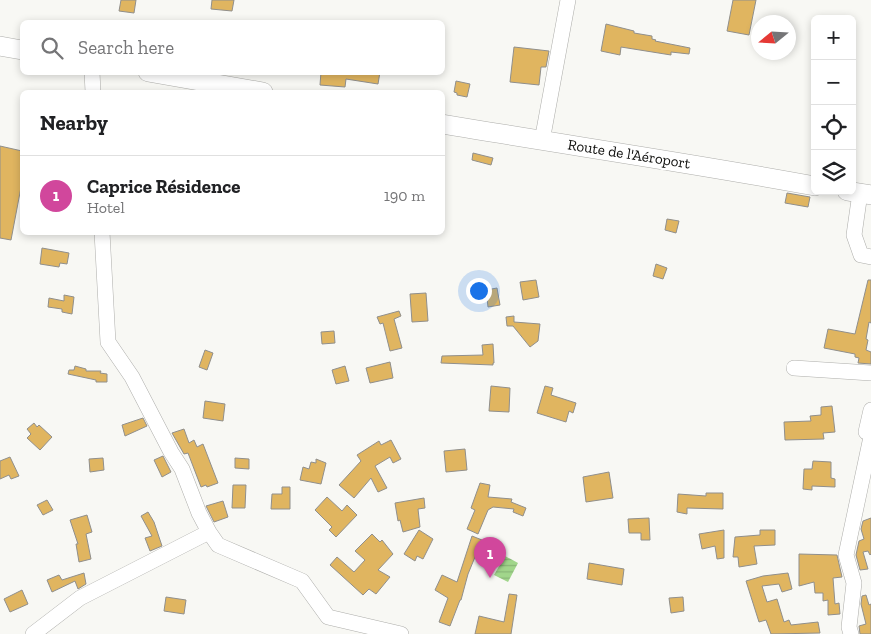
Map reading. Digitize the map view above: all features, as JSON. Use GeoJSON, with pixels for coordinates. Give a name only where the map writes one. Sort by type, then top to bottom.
{"type":"FeatureCollection","features":[{"type":"Feature","properties":{"kind":"main road"},"geometry":{"type":"LineString","coordinates":[[0,46],[20,50]]}},
{"type":"Feature","properties":{"kind":"main road"},"geometry":{"type":"LineString","coordinates":[[165,75],[252,90]]}},
{"type":"Feature","properties":{"kind":"main road","name":"Route de l'Aéroport"},"geometry":{"type":"LineString","coordinates":[[445,125],[695,164],[811,185]]}},
{"type":"Feature","properties":{"kind":"street"},"geometry":{"type":"LineString","coordinates":[[542,141],[568,0]]}},
{"type":"Feature","properties":{"kind":"street"},"geometry":{"type":"LineString","coordinates":[[92,75],[93,90]]}},
{"type":"Feature","properties":{"kind":"street"},"geometry":{"type":"LineString","coordinates":[[859,197],[854,235],[861,256],[871,258]]}},
{"type":"Feature","properties":{"kind":"street"},"geometry":{"type":"LineString","coordinates":[[102,235],[108,342],[132,377],[171,452],[182,469],[199,513],[218,545],[302,581],[328,617],[401,634]]}},
{"type":"Feature","properties":{"kind":"street"},"geometry":{"type":"LineString","coordinates":[[794,368],[871,373]]}},
{"type":"Feature","properties":{"kind":"street"},"geometry":{"type":"LineString","coordinates":[[851,634],[849,626],[854,583],[846,555],[869,434],[871,410]]}},
{"type":"Feature","properties":{"kind":"street"},"geometry":{"type":"LineString","coordinates":[[33,634],[80,598],[209,532]]}},
{"type":"Feature","properties":{"kind":"shaded area"},"geometry":{"type":"Polygon","coordinates":[[[505,556],[518,563],[508,582],[494,575],[505,556]]]}},
{"type":"Feature","properties":{"kind":"building"},"geometry":{"type":"Polygon","coordinates":[[[121,0],[136,0],[134,13],[119,11],[121,0]]]}},
{"type":"Feature","properties":{"kind":"building"},"geometry":{"type":"Polygon","coordinates":[[[212,0],[234,0],[232,11],[211,9],[212,0]]]}},
{"type":"Feature","properties":{"kind":"building"},"geometry":{"type":"Polygon","coordinates":[[[733,0],[756,0],[753,15],[751,15],[749,35],[727,31],[733,0]]]}},
{"type":"Feature","properties":{"kind":"building"},"geometry":{"type":"Polygon","coordinates":[[[606,24],[634,31],[634,33],[652,36],[652,39],[655,41],[690,48],[689,54],[671,52],[671,55],[621,47],[620,55],[601,51],[606,24]]]}},
{"type":"Feature","properties":{"kind":"building"},"geometry":{"type":"Polygon","coordinates":[[[514,47],[549,51],[546,67],[541,67],[539,85],[510,82],[514,47]]]}},
{"type":"Feature","properties":{"kind":"building"},"geometry":{"type":"Polygon","coordinates":[[[321,75],[380,75],[378,84],[346,79],[345,87],[320,85],[321,75]]]}},
{"type":"Feature","properties":{"kind":"building"},"geometry":{"type":"Polygon","coordinates":[[[456,81],[470,84],[467,97],[457,95],[454,92],[456,81]]]}},
{"type":"Feature","properties":{"kind":"building"},"geometry":{"type":"Polygon","coordinates":[[[0,146],[20,151],[20,193],[11,240],[0,238],[0,146]]]}},
{"type":"Feature","properties":{"kind":"building"},"geometry":{"type":"Polygon","coordinates":[[[473,153],[493,158],[491,165],[472,160],[473,153]]]}},
{"type":"Feature","properties":{"kind":"building"},"geometry":{"type":"Polygon","coordinates":[[[787,193],[810,197],[808,207],[785,203],[787,193]]]}},
{"type":"Feature","properties":{"kind":"building"},"geometry":{"type":"Polygon","coordinates":[[[667,219],[679,221],[676,233],[665,230],[667,219]]]}},
{"type":"Feature","properties":{"kind":"building"},"geometry":{"type":"Polygon","coordinates":[[[42,248],[69,253],[67,264],[60,263],[59,267],[40,264],[42,248]]]}},
{"type":"Feature","properties":{"kind":"building"},"geometry":{"type":"Polygon","coordinates":[[[656,264],[667,268],[663,279],[653,276],[656,264]]]}},
{"type":"Feature","properties":{"kind":"building"},"geometry":{"type":"Polygon","coordinates":[[[536,280],[539,297],[523,300],[520,282],[536,280]]]}},
{"type":"Feature","properties":{"kind":"building"},"geometry":{"type":"Polygon","coordinates":[[[868,280],[871,280],[871,323],[869,322],[866,350],[871,352],[871,364],[858,363],[859,358],[855,357],[855,354],[824,348],[828,329],[855,334],[868,280]]]}},
{"type":"Feature","properties":{"kind":"building"},"geometry":{"type":"Polygon","coordinates":[[[497,288],[500,305],[488,307],[486,290],[497,288]]]}},
{"type":"Feature","properties":{"kind":"building"},"geometry":{"type":"Polygon","coordinates":[[[426,293],[428,321],[412,322],[410,294],[426,293]]]}},
{"type":"Feature","properties":{"kind":"building"},"geometry":{"type":"Polygon","coordinates":[[[64,295],[74,297],[72,314],[62,312],[62,309],[48,307],[49,298],[64,301],[64,295]]]}},
{"type":"Feature","properties":{"kind":"building"},"geometry":{"type":"Polygon","coordinates":[[[399,311],[401,316],[394,319],[402,348],[390,351],[383,323],[380,324],[377,317],[399,311]]]}},
{"type":"Feature","properties":{"kind":"building"},"geometry":{"type":"Polygon","coordinates":[[[514,316],[514,322],[540,324],[538,341],[530,347],[513,326],[507,326],[506,317],[514,316]]]}},
{"type":"Feature","properties":{"kind":"building"},"geometry":{"type":"Polygon","coordinates":[[[334,331],[335,343],[322,344],[321,332],[334,331]]]}},
{"type":"Feature","properties":{"kind":"building"},"geometry":{"type":"Polygon","coordinates":[[[493,344],[493,365],[441,363],[442,356],[483,355],[482,345],[493,344]]]}},
{"type":"Feature","properties":{"kind":"building"},"geometry":{"type":"Polygon","coordinates":[[[205,350],[213,353],[207,370],[199,367],[205,350]]]}},
{"type":"Feature","properties":{"kind":"building"},"geometry":{"type":"Polygon","coordinates":[[[390,362],[393,378],[370,383],[366,368],[390,362]]]}},
{"type":"Feature","properties":{"kind":"building"},"geometry":{"type":"Polygon","coordinates":[[[75,366],[86,369],[86,371],[101,371],[100,373],[107,374],[107,382],[96,382],[96,380],[68,374],[69,370],[74,370],[75,366]]]}},
{"type":"Feature","properties":{"kind":"building"},"geometry":{"type":"Polygon","coordinates":[[[345,366],[349,381],[336,384],[332,370],[345,366]]]}},
{"type":"Feature","properties":{"kind":"building"},"geometry":{"type":"Polygon","coordinates":[[[491,386],[510,388],[509,412],[489,411],[491,386]]]}},
{"type":"Feature","properties":{"kind":"building"},"geometry":{"type":"Polygon","coordinates":[[[545,386],[553,388],[551,395],[576,403],[573,413],[569,411],[566,422],[537,413],[545,386]]]}},
{"type":"Feature","properties":{"kind":"building"},"geometry":{"type":"Polygon","coordinates":[[[205,401],[225,404],[223,421],[203,418],[205,401]]]}},
{"type":"Feature","properties":{"kind":"building"},"geometry":{"type":"Polygon","coordinates":[[[832,406],[835,432],[823,433],[824,439],[785,440],[784,422],[811,421],[810,416],[821,415],[821,407],[832,406]]]}},
{"type":"Feature","properties":{"kind":"building"},"geometry":{"type":"Polygon","coordinates":[[[143,418],[147,426],[125,436],[122,425],[143,418]]]}},
{"type":"Feature","properties":{"kind":"building"},"geometry":{"type":"Polygon","coordinates":[[[34,423],[52,437],[40,450],[27,438],[31,434],[27,429],[34,423]]]}},
{"type":"Feature","properties":{"kind":"building"},"geometry":{"type":"Polygon","coordinates":[[[184,429],[189,443],[194,440],[197,447],[203,444],[218,483],[201,487],[188,453],[184,454],[172,433],[184,429]]]}},
{"type":"Feature","properties":{"kind":"building"},"geometry":{"type":"Polygon","coordinates":[[[391,440],[401,459],[393,463],[390,457],[375,466],[387,488],[378,492],[371,478],[354,498],[339,485],[361,461],[357,455],[379,441],[381,445],[391,440]]]}},
{"type":"Feature","properties":{"kind":"building"},"geometry":{"type":"Polygon","coordinates":[[[465,449],[467,470],[446,472],[444,451],[465,449]]]}},
{"type":"Feature","properties":{"kind":"building"},"geometry":{"type":"Polygon","coordinates":[[[163,456],[171,472],[162,477],[154,460],[163,456]]]}},
{"type":"Feature","properties":{"kind":"building"},"geometry":{"type":"Polygon","coordinates":[[[10,457],[19,476],[11,479],[9,475],[0,479],[0,461],[10,457]]]}},
{"type":"Feature","properties":{"kind":"building"},"geometry":{"type":"Polygon","coordinates":[[[103,458],[104,470],[90,472],[89,459],[103,458]]]}},
{"type":"Feature","properties":{"kind":"building"},"geometry":{"type":"Polygon","coordinates":[[[235,458],[249,459],[249,469],[235,468],[235,458]]]}},
{"type":"Feature","properties":{"kind":"building"},"geometry":{"type":"Polygon","coordinates":[[[316,459],[326,463],[321,484],[300,480],[303,467],[309,469],[311,462],[316,463],[316,459]]]}},
{"type":"Feature","properties":{"kind":"building"},"geometry":{"type":"Polygon","coordinates":[[[813,461],[831,462],[831,478],[835,479],[835,487],[812,486],[812,490],[803,489],[804,469],[812,469],[813,461]]]}},
{"type":"Feature","properties":{"kind":"building"},"geometry":{"type":"Polygon","coordinates":[[[609,472],[613,498],[586,502],[583,477],[609,472]]]}},
{"type":"Feature","properties":{"kind":"building"},"geometry":{"type":"Polygon","coordinates":[[[480,483],[490,485],[488,497],[512,499],[511,502],[526,508],[523,516],[513,512],[514,509],[493,507],[488,510],[478,534],[467,529],[475,510],[471,508],[480,483]]]}},
{"type":"Feature","properties":{"kind":"building"},"geometry":{"type":"Polygon","coordinates":[[[233,485],[246,485],[245,508],[232,508],[233,485]]]}},
{"type":"Feature","properties":{"kind":"building"},"geometry":{"type":"Polygon","coordinates":[[[282,487],[290,487],[290,509],[271,509],[272,494],[282,494],[282,487]]]}},
{"type":"Feature","properties":{"kind":"building"},"geometry":{"type":"Polygon","coordinates":[[[706,493],[723,493],[723,509],[687,508],[687,514],[677,512],[678,494],[706,496],[706,493]]]}},
{"type":"Feature","properties":{"kind":"building"},"geometry":{"type":"Polygon","coordinates":[[[327,497],[342,511],[347,505],[357,515],[336,537],[329,530],[332,527],[315,510],[327,497]]]}},
{"type":"Feature","properties":{"kind":"building"},"geometry":{"type":"Polygon","coordinates":[[[424,498],[425,508],[418,509],[420,527],[403,532],[400,520],[398,521],[395,503],[424,498]]]}},
{"type":"Feature","properties":{"kind":"building"},"geometry":{"type":"Polygon","coordinates":[[[47,500],[53,510],[43,515],[37,505],[47,500]]]}},
{"type":"Feature","properties":{"kind":"building"},"geometry":{"type":"Polygon","coordinates":[[[223,501],[228,517],[214,522],[206,506],[223,501]]]}},
{"type":"Feature","properties":{"kind":"building"},"geometry":{"type":"Polygon","coordinates":[[[148,512],[154,522],[162,546],[150,551],[145,538],[152,536],[141,516],[148,512]]]}},
{"type":"Feature","properties":{"kind":"building"},"geometry":{"type":"Polygon","coordinates":[[[87,515],[92,532],[86,534],[91,559],[79,562],[76,544],[78,544],[70,520],[87,515]]]}},
{"type":"Feature","properties":{"kind":"building"},"geometry":{"type":"Polygon","coordinates":[[[649,518],[650,540],[641,540],[641,533],[629,533],[628,519],[649,518]]]}},
{"type":"Feature","properties":{"kind":"building"},"geometry":{"type":"Polygon","coordinates":[[[871,518],[871,554],[868,551],[863,552],[868,569],[860,570],[856,555],[859,541],[864,539],[861,529],[863,521],[871,518]]]}},
{"type":"Feature","properties":{"kind":"building"},"geometry":{"type":"Polygon","coordinates":[[[419,530],[433,539],[423,559],[417,556],[415,561],[404,554],[419,530]]]}},
{"type":"Feature","properties":{"kind":"building"},"geometry":{"type":"Polygon","coordinates":[[[724,530],[724,558],[717,559],[715,546],[702,549],[699,534],[724,530]]]}},
{"type":"Feature","properties":{"kind":"building"},"geometry":{"type":"Polygon","coordinates":[[[760,530],[775,530],[775,545],[754,546],[757,564],[739,567],[738,557],[733,557],[735,537],[760,535],[760,530]]]}},
{"type":"Feature","properties":{"kind":"building"},"geometry":{"type":"Polygon","coordinates":[[[372,534],[380,542],[382,540],[393,554],[378,570],[390,577],[376,594],[369,589],[363,595],[330,565],[337,557],[354,572],[365,560],[355,551],[372,534]]]}},
{"type":"Feature","properties":{"kind":"building"},"geometry":{"type":"Polygon","coordinates":[[[472,536],[482,540],[450,626],[439,622],[448,598],[435,590],[442,575],[457,582],[472,536]]]}},
{"type":"Feature","properties":{"kind":"building"},"geometry":{"type":"Polygon","coordinates":[[[799,554],[837,555],[842,577],[833,578],[835,604],[839,603],[840,614],[828,615],[828,600],[823,601],[823,593],[815,593],[814,582],[799,586],[799,554]]]}},
{"type":"Feature","properties":{"kind":"building"},"geometry":{"type":"Polygon","coordinates":[[[589,563],[624,569],[622,585],[587,579],[589,563]]]}},
{"type":"Feature","properties":{"kind":"building"},"geometry":{"type":"Polygon","coordinates":[[[84,573],[86,584],[78,589],[75,581],[52,592],[47,580],[59,575],[62,580],[84,573]]]}},
{"type":"Feature","properties":{"kind":"building"},"geometry":{"type":"Polygon","coordinates":[[[788,573],[792,589],[782,592],[779,584],[762,586],[767,602],[777,599],[784,622],[789,620],[791,625],[818,622],[820,633],[771,634],[766,620],[759,622],[746,581],[763,576],[788,573]]]}},
{"type":"Feature","properties":{"kind":"building"},"geometry":{"type":"Polygon","coordinates":[[[22,590],[28,604],[10,612],[4,599],[22,590]]]}},
{"type":"Feature","properties":{"kind":"building"},"geometry":{"type":"Polygon","coordinates":[[[509,594],[517,595],[511,634],[475,634],[479,616],[504,622],[509,594]]]}},
{"type":"Feature","properties":{"kind":"building"},"geometry":{"type":"Polygon","coordinates":[[[866,595],[869,605],[871,604],[871,634],[860,634],[859,626],[866,624],[861,604],[862,596],[866,595]]]}},
{"type":"Feature","properties":{"kind":"building"},"geometry":{"type":"Polygon","coordinates":[[[166,597],[186,600],[184,614],[164,611],[166,597]]]}},
{"type":"Feature","properties":{"kind":"building"},"geometry":{"type":"Polygon","coordinates":[[[683,597],[684,611],[671,613],[669,598],[683,597]]]}},
{"type":"Feature","properties":{"kind":"place","name":"Caprice Résidence"},"geometry":{"type":"Point","coordinates":[490,578]}}]}
